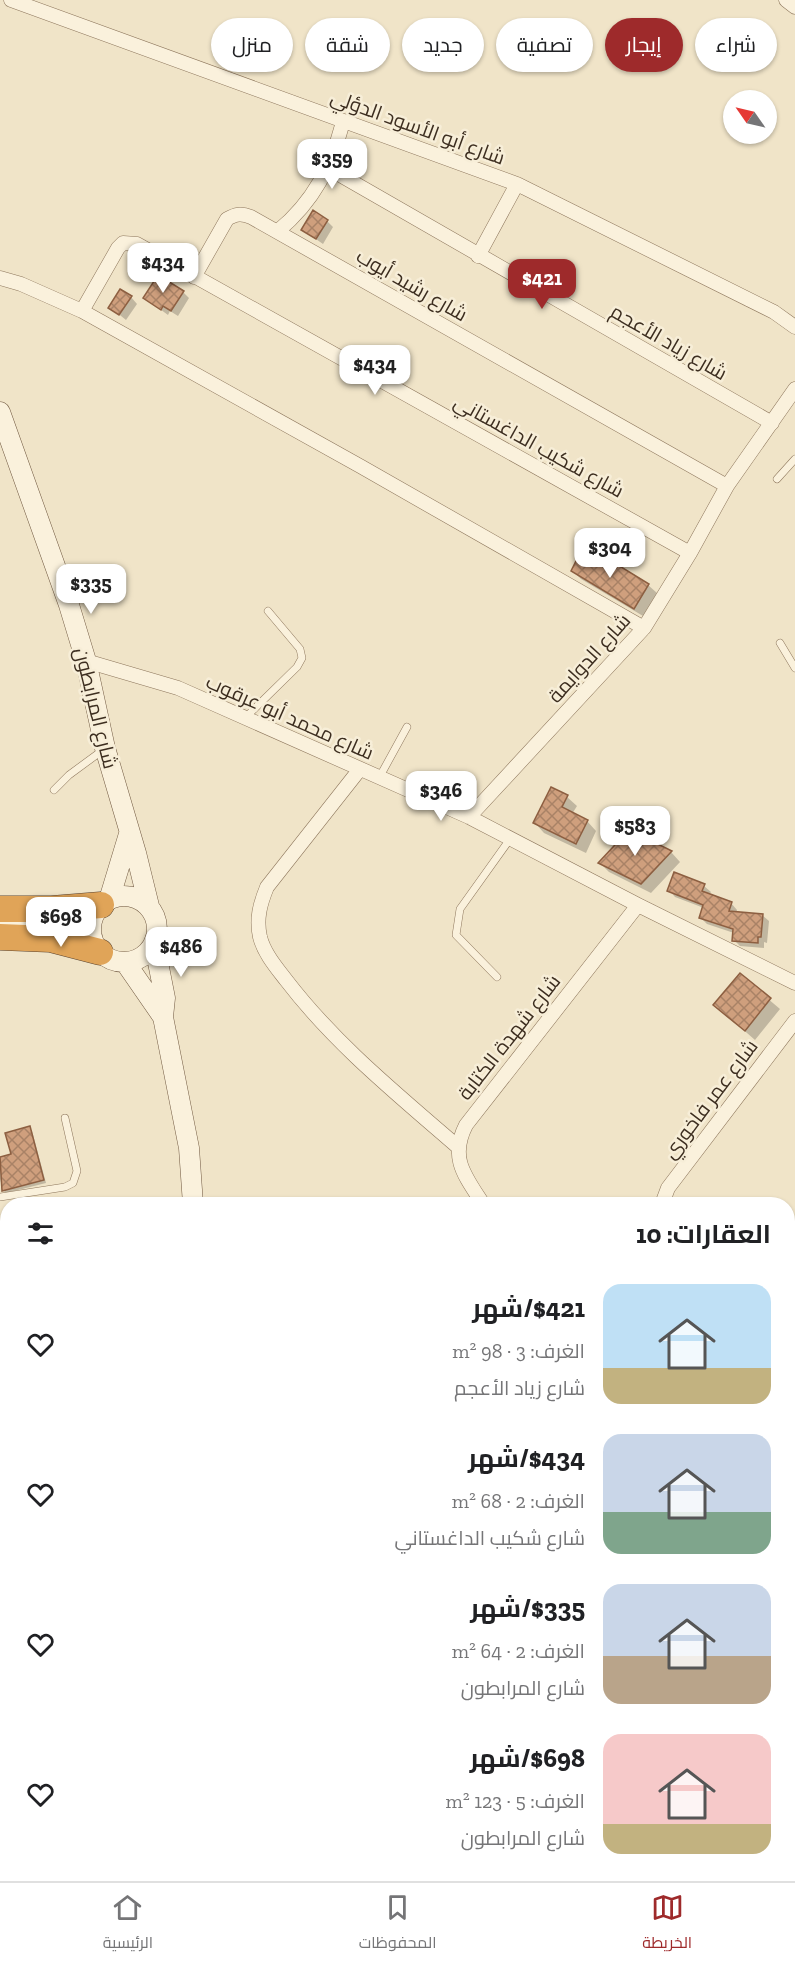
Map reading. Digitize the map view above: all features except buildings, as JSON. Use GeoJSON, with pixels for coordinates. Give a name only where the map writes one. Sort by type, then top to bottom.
{"type":"FeatureCollection","features":[{"type":"Feature","properties":{"kind":"highway"},"geometry":{"type":"LineString","coordinates":[[0,909],[52,909],[102,905]]}},
{"type":"Feature","properties":{"kind":"highway"},"geometry":{"type":"LineString","coordinates":[[0,937],[50,939],[97,948]]}},
{"type":"Feature","properties":{"kind":"street","name":"شارع أبو الأسود الدؤلي"},"geometry":{"type":"LineString","coordinates":[[11,0],[517,184],[774,312],[795,327]]}},
{"type":"Feature","properties":{"kind":"street"},"geometry":{"type":"LineString","coordinates":[[786,0],[795,7]]}},
{"type":"Feature","properties":{"kind":"street"},"geometry":{"type":"LineString","coordinates":[[278,231],[302,208],[328,168],[343,122]]}},
{"type":"Feature","properties":{"kind":"street","name":"شارع زياد الأعجم"},"geometry":{"type":"LineString","coordinates":[[328,168],[772,423]]}},
{"type":"Feature","properties":{"kind":"street"},"geometry":{"type":"LineString","coordinates":[[478,256],[517,184]]}},
{"type":"Feature","properties":{"kind":"street","name":"شارع رشيد أيوب"},"geometry":{"type":"LineString","coordinates":[[194,276],[227,219],[243,214],[251,217],[727,486]]}},
{"type":"Feature","properties":{"kind":"street","name":"شارع شكيب الداغستاني"},"geometry":{"type":"LineString","coordinates":[[82,312],[117,248],[123,243],[137,244],[690,553]]}},
{"type":"Feature","properties":{"kind":"street"},"geometry":{"type":"LineString","coordinates":[[0,278],[21,284],[82,312],[350,460],[644,628]]}},
{"type":"Feature","properties":{"kind":"street","name":"شارع الدوايمة"},"geometry":{"type":"LineString","coordinates":[[469,817],[644,628],[690,553],[727,486],[795,389]]}},
{"type":"Feature","properties":{"kind":"street","name":"شارع المرابطون"},"geometry":{"type":"LineString","coordinates":[[0,412],[69,605],[86,661],[105,748],[145,887],[148,906]]}},
{"type":"Feature","properties":{"kind":"street","name":"شارع محمد أبو عرقوب"},"geometry":{"type":"LineString","coordinates":[[86,661],[178,688],[469,817],[795,983]]}},
{"type":"Feature","properties":{"kind":"street"},"geometry":{"type":"LineString","coordinates":[[360,769],[267,887],[259,912],[261,938],[267,954],[278,969],[336,1039],[458,1148],[462,1171],[479,1197]]}},
{"type":"Feature","properties":{"kind":"street"},"geometry":{"type":"LineString","coordinates":[[97,948],[91,933],[92,921],[102,905],[129,834]]}},
{"type":"Feature","properties":{"kind":"street"},"geometry":{"type":"LineString","coordinates":[[0,923],[37,925],[62,932],[97,948],[116,961],[125,962],[137,959],[147,952],[154,942],[157,930],[155,917],[148,906],[130,896],[119,896],[67,920],[37,925]]}},
{"type":"Feature","properties":{"kind":"street","name":"شارع شهدة الكتابة"},"geometry":{"type":"LineString","coordinates":[[458,1148],[465,1125],[638,905]]}},
{"type":"Feature","properties":{"kind":"street"},"geometry":{"type":"LineString","coordinates":[[154,942],[165,998],[163,1017],[189,1148],[194,1197]]}},
{"type":"Feature","properties":{"kind":"street"},"geometry":{"type":"LineString","coordinates":[[125,962],[163,1017]]}},
{"type":"Feature","properties":{"kind":"street","name":"شارع عمر فاخوري"},"geometry":{"type":"LineString","coordinates":[[663,1197],[795,1021]]}},
{"type":"Feature","properties":{"kind":"lane"},"geometry":{"type":"LineString","coordinates":[[777,479],[795,459]]}},
{"type":"Feature","properties":{"kind":"lane"},"geometry":{"type":"LineString","coordinates":[[246,717],[297,667],[302,658],[300,649],[268,611]]}},
{"type":"Feature","properties":{"kind":"lane"},"geometry":{"type":"LineString","coordinates":[[780,643],[795,668]]}},
{"type":"Feature","properties":{"kind":"lane"},"geometry":{"type":"LineString","coordinates":[[379,778],[406,727]]}},
{"type":"Feature","properties":{"kind":"lane"},"geometry":{"type":"LineString","coordinates":[[54,790],[105,748]]}},
{"type":"Feature","properties":{"kind":"lane"},"geometry":{"type":"LineString","coordinates":[[497,977],[456,935],[460,909],[510,839]]}},
{"type":"Feature","properties":{"kind":"lane"},"geometry":{"type":"LineString","coordinates":[[0,1197],[65,1187],[73,1183],[77,1171],[65,1118]]}}]}
